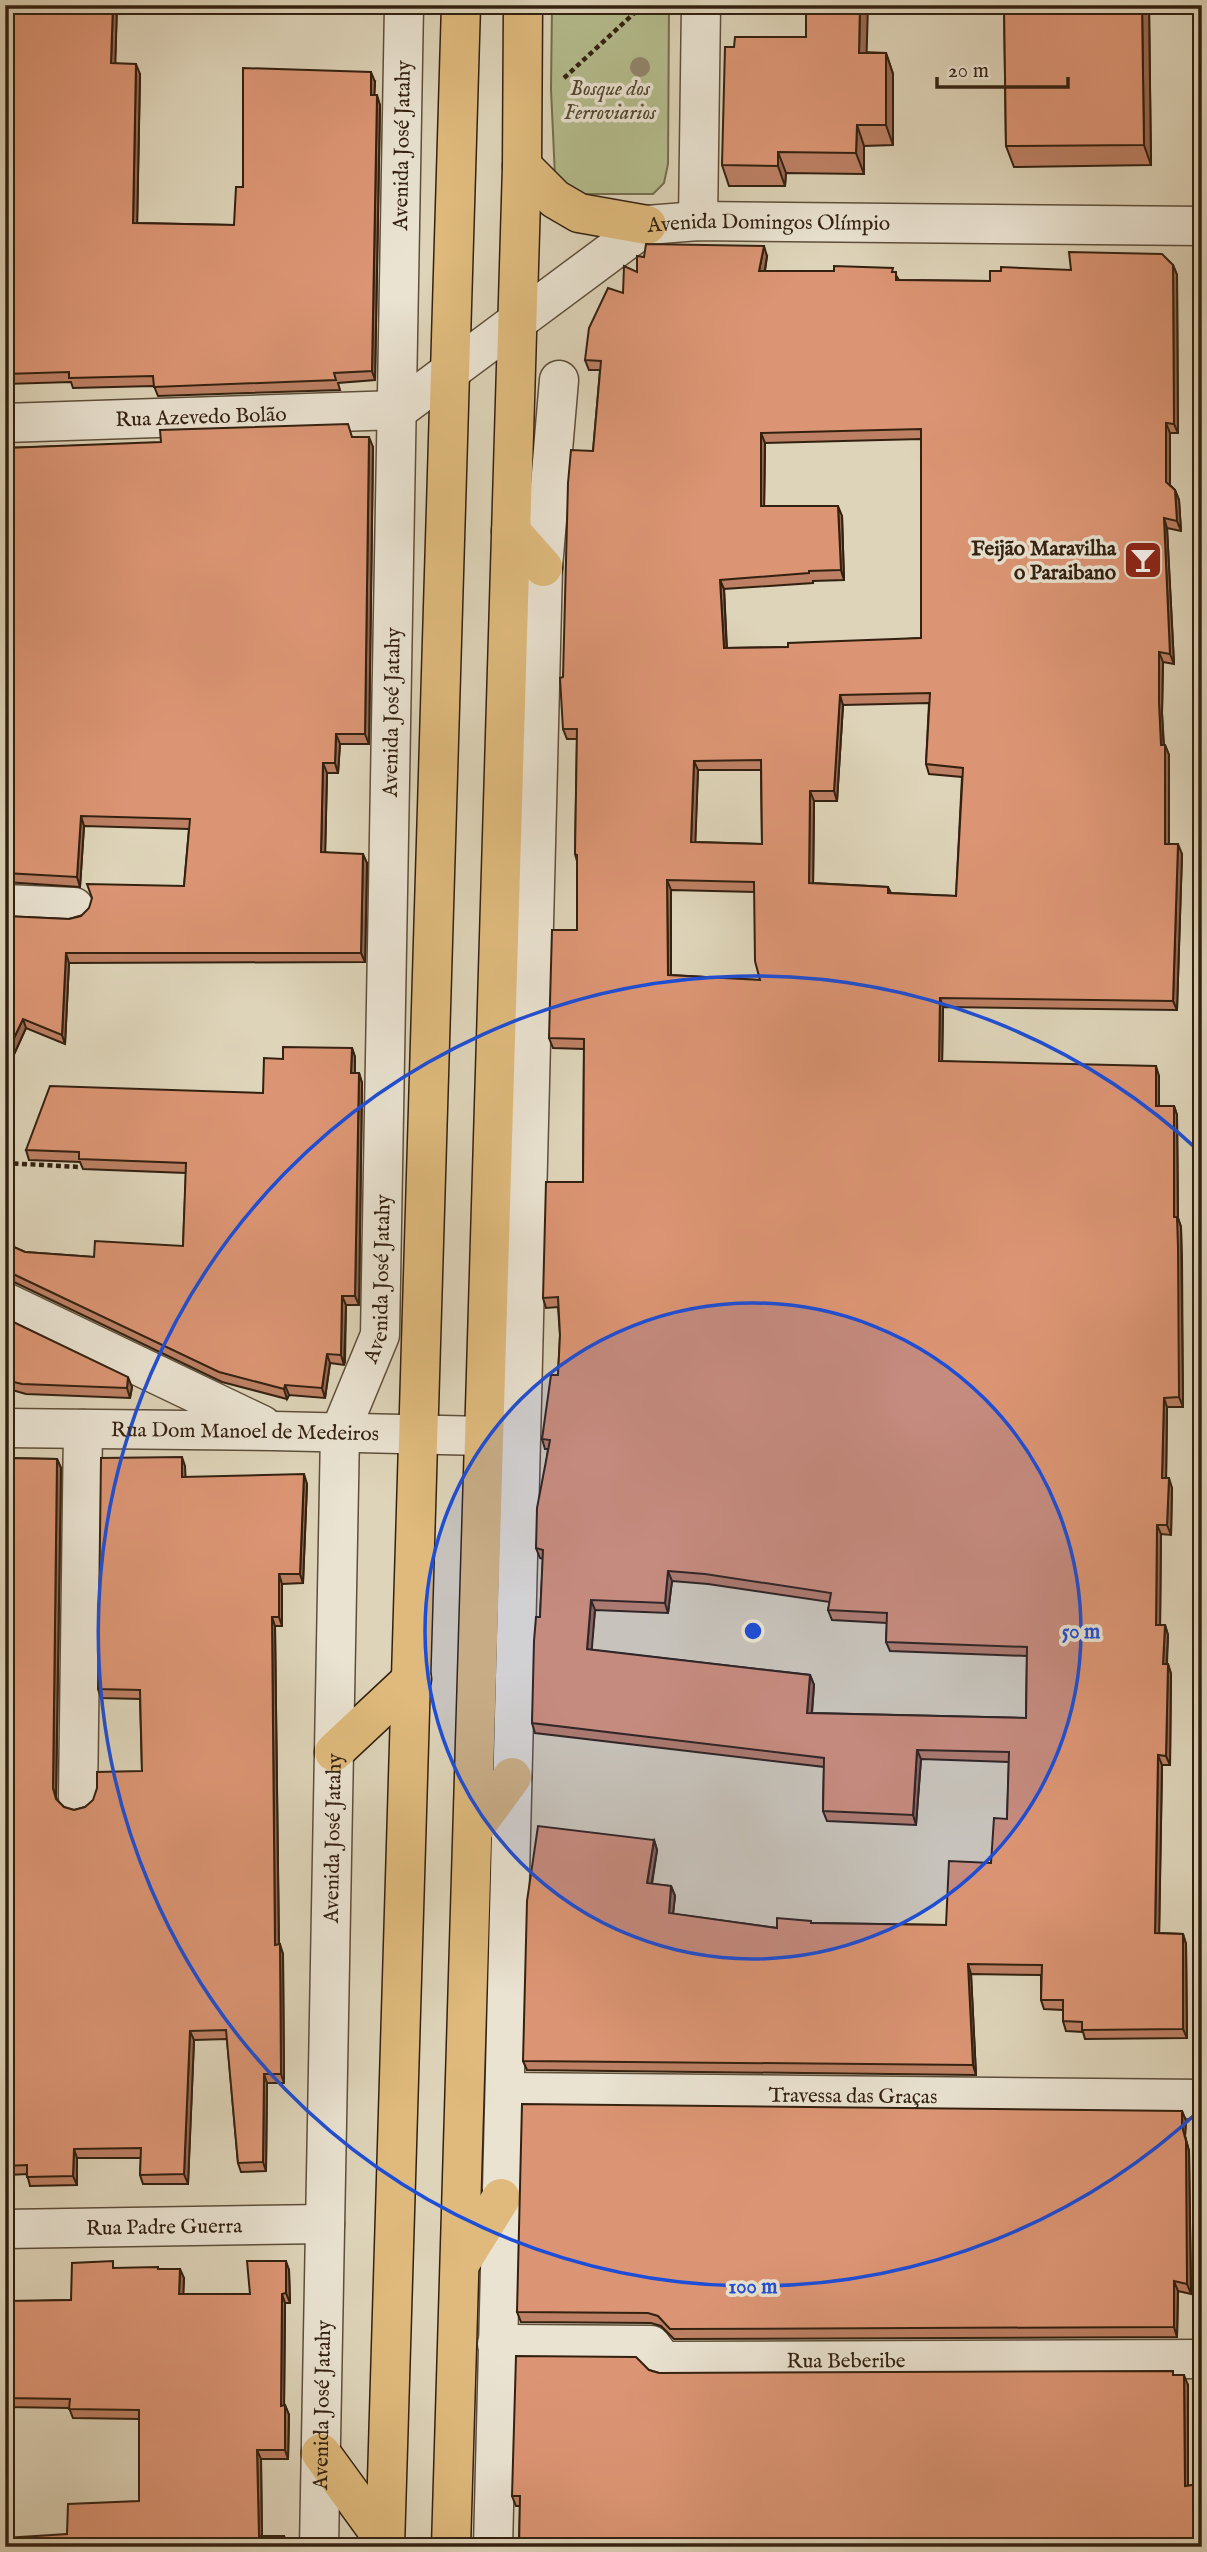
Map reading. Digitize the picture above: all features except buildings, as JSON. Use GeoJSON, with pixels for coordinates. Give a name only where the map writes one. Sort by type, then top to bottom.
{"type":"FeatureCollection","features":[{"type":"Feature","properties":{"kind":"main road","name":"Avenida José Jatahy"},"geometry":{"type":"LineString","coordinates":[[385,2544],[461,5]]}},
{"type":"Feature","properties":{"kind":"main road"},"geometry":{"type":"LineString","coordinates":[[451,2547],[522,166],[523,5]]}},
{"type":"Feature","properties":{"kind":"main road"},"geometry":{"type":"LineString","coordinates":[[522,166],[555,199],[579,213],[647,225]]}},
{"type":"Feature","properties":{"kind":"main road"},"geometry":{"type":"LineString","coordinates":[[511,531],[543,567]]}},
{"type":"Feature","properties":{"kind":"main road"},"geometry":{"type":"LineString","coordinates":[[334,1752],[412,1679]]}},
{"type":"Feature","properties":{"kind":"main road"},"geometry":{"type":"LineString","coordinates":[[473,1829],[512,1777]]}},
{"type":"Feature","properties":{"kind":"main road"},"geometry":{"type":"LineString","coordinates":[[459,2265],[501,2197]]}},
{"type":"Feature","properties":{"kind":"main road"},"geometry":{"type":"LineString","coordinates":[[321,2453],[385,2544]]}},
{"type":"Feature","properties":{"kind":"street","name":"Avenida José Jatahy"},"geometry":{"type":"LineString","coordinates":[[319,2547],[340,1432],[380,1335],[404,5]]}},
{"type":"Feature","properties":{"kind":"street"},"geometry":{"type":"LineString","coordinates":[[698,221],[701,5]]}},
{"type":"Feature","properties":{"kind":"street","name":"Avenida Domingos Olímpio"},"geometry":{"type":"LineString","coordinates":[[398,410],[647,225],[698,221],[1202,226]]}},
{"type":"Feature","properties":{"kind":"street"},"geometry":{"type":"LineString","coordinates":[[493,2547],[543,567],[559,380]]}},
{"type":"Feature","properties":{"kind":"street","name":"Rua Azevedo Bolão"},"geometry":{"type":"LineString","coordinates":[[5,423],[398,410]]}},
{"type":"Feature","properties":{"kind":"street"},"geometry":{"type":"LineString","coordinates":[[5,904],[74,907]]}},
{"type":"Feature","properties":{"kind":"street"},"geometry":{"type":"LineString","coordinates":[[5,1303],[274,1431]]}},
{"type":"Feature","properties":{"kind":"street","name":"Rua Dom Manoel de Medeiros"},"geometry":{"type":"LineString","coordinates":[[5,1428],[484,1436]]}},
{"type":"Feature","properties":{"kind":"street"},"geometry":{"type":"LineString","coordinates":[[78,1797],[83,1429]]}},
{"type":"Feature","properties":{"kind":"street","name":"Travessa das Graças"},"geometry":{"type":"LineString","coordinates":[[505,2092],[1202,2099]]}},
{"type":"Feature","properties":{"kind":"street","name":"Rua Padre Guerra"},"geometry":{"type":"LineString","coordinates":[[5,2229],[325,2224]]}},
{"type":"Feature","properties":{"kind":"street","name":"Rua Beberibe"},"geometry":{"type":"LineString","coordinates":[[497,2344],[651,2345],[663,2361],[1202,2359]]}},
{"type":"Feature","properties":{"kind":"path"},"geometry":{"type":"LineString","coordinates":[[562,80],[643,5]]}},
{"type":"Feature","properties":{"kind":"path"},"geometry":{"type":"LineString","coordinates":[[5,1163],[80,1167]]}},
{"type":"Feature","properties":{"kind":"green space","name":"Bosque dos Ferroviarios"},"geometry":{"type":"Polygon","coordinates":[[[552,5],[669,5],[668,164],[664,183],[653,194],[575,194],[555,177],[551,89],[552,5]]]}},
{"type":"Feature","properties":{"kind":"place","name":"Feijão Maravilha o Paraibano"},"geometry":{"type":"Point","coordinates":[1143,560]}}]}
